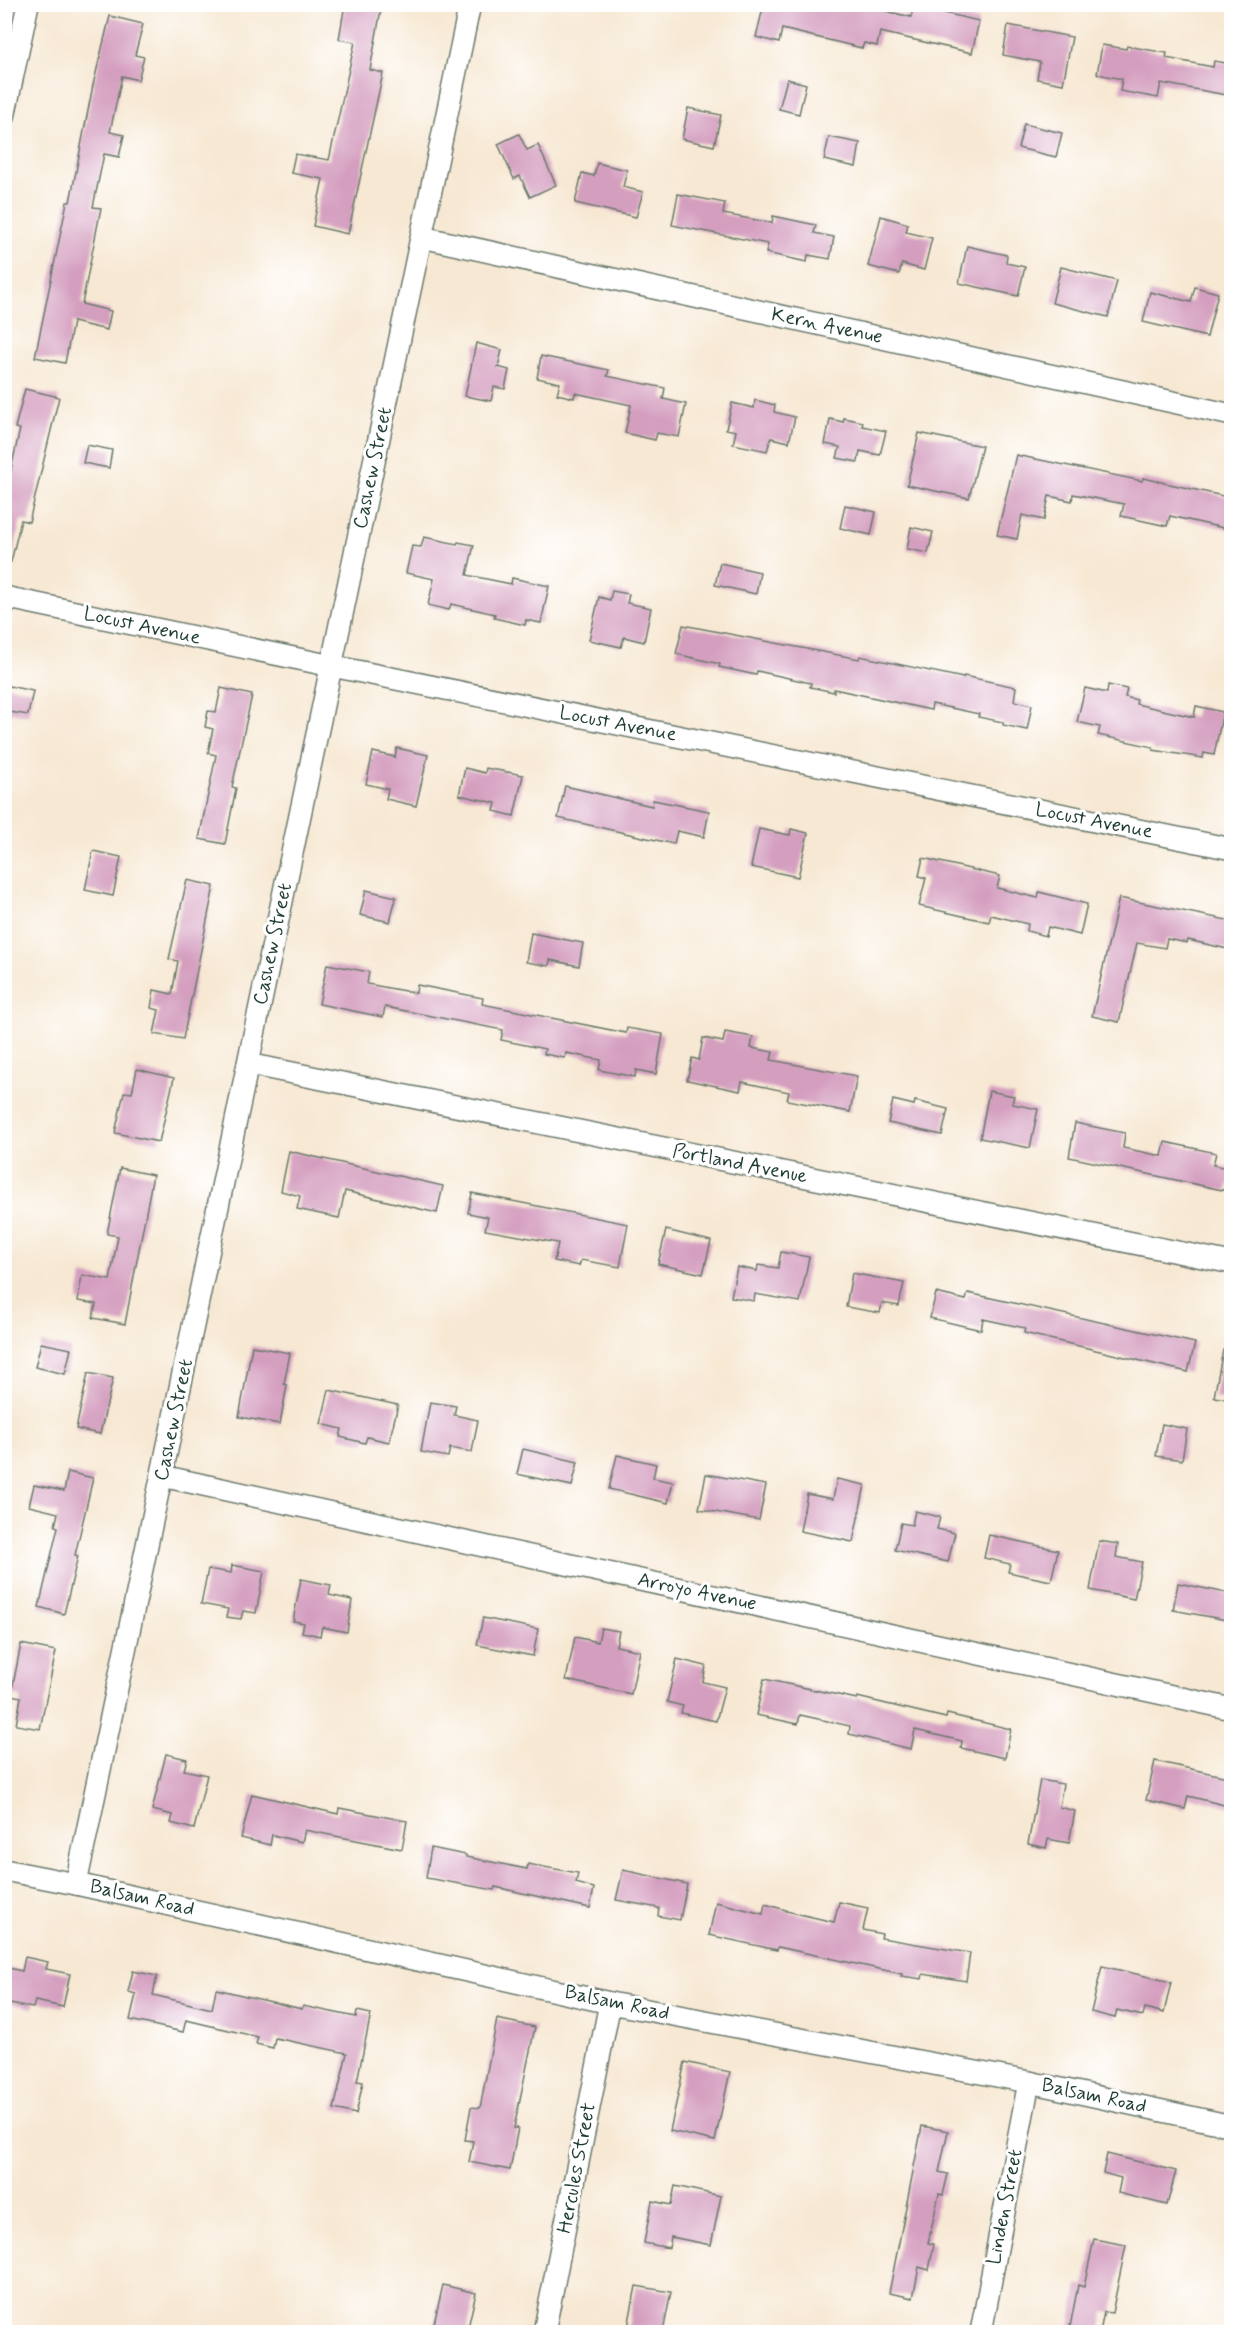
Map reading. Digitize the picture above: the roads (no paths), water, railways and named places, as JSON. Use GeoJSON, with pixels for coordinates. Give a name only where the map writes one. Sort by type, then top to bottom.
{"type":"FeatureCollection","features":[{"type":"Feature","properties":{"kind":"street"},"geometry":{"type":"LineString","coordinates":[[4,117],[28,4]]}},
{"type":"Feature","properties":{"kind":"street","name":"Cashew Street"},"geometry":{"type":"LineString","coordinates":[[76,1884],[470,4]]}},
{"type":"Feature","properties":{"kind":"street","name":"Kern Avenue"},"geometry":{"type":"LineString","coordinates":[[422,237],[1232,414]]}},
{"type":"Feature","properties":{"kind":"street","name":"Locust Avenue"},"geometry":{"type":"LineString","coordinates":[[4,597],[1232,849]]}},
{"type":"Feature","properties":{"kind":"street","name":"Portland Avenue"},"geometry":{"type":"LineString","coordinates":[[248,1064],[1232,1263]]}},
{"type":"Feature","properties":{"kind":"street","name":"Arroyo Avenue"},"geometry":{"type":"LineString","coordinates":[[162,1476],[1232,1709]]}},
{"type":"Feature","properties":{"kind":"street","name":"Balsam Road"},"geometry":{"type":"LineString","coordinates":[[4,1870],[609,2003],[1029,2082],[1232,2126]]}},
{"type":"Feature","properties":{"kind":"street","name":"Hercules Street"},"geometry":{"type":"LineString","coordinates":[[544,2332],[609,2003]]}},
{"type":"Feature","properties":{"kind":"street","name":"Linden Street"},"geometry":{"type":"LineString","coordinates":[[981,2332],[1029,2082]]}}]}
